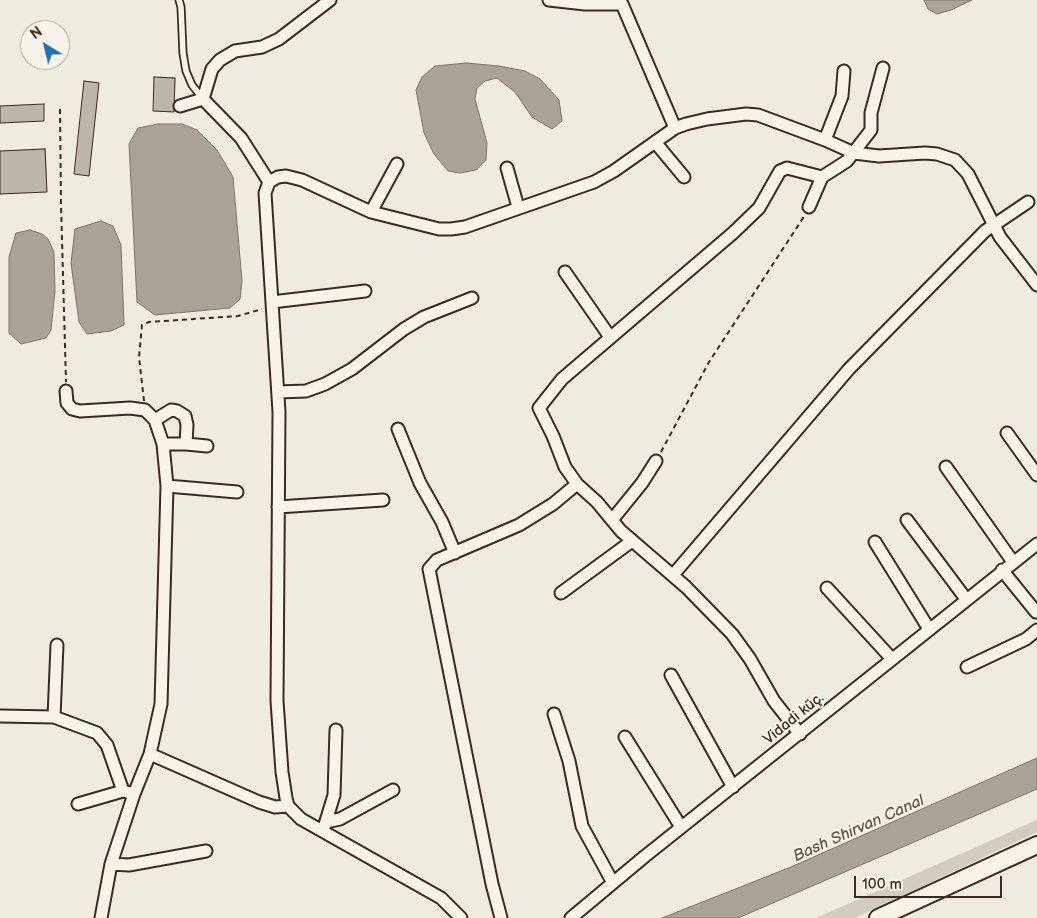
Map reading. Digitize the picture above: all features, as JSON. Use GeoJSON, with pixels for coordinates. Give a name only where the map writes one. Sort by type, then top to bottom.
{"type":"FeatureCollection","features":[{"type":"Feature","properties":{"kind":"main road"},"geometry":{"type":"LineString","coordinates":[[878,918],[1037,844]]}},
{"type":"Feature","properties":{"kind":"street"},"geometry":{"type":"LineString","coordinates":[[203,99],[212,69],[220,60],[235,51],[262,47],[280,39],[330,0]]}},
{"type":"Feature","properties":{"kind":"street"},"geometry":{"type":"LineString","coordinates":[[549,0],[585,4],[622,2],[675,128]]}},
{"type":"Feature","properties":{"kind":"street"},"geometry":{"type":"LineString","coordinates":[[809,207],[822,177],[847,161],[871,130],[871,113],[883,68]]}},
{"type":"Feature","properties":{"kind":"street"},"geometry":{"type":"LineString","coordinates":[[825,140],[842,96],[844,71]]}},
{"type":"Feature","properties":{"kind":"street"},"geometry":{"type":"LineString","coordinates":[[180,106],[203,99]]}},
{"type":"Feature","properties":{"kind":"street"},"geometry":{"type":"LineString","coordinates":[[203,99],[241,138],[269,182]]}},
{"type":"Feature","properties":{"kind":"street"},"geometry":{"type":"LineString","coordinates":[[461,918],[441,898],[325,827],[301,819],[288,806],[283,788],[277,701],[278,392],[265,193],[269,182],[278,177],[286,176],[302,180],[370,212],[440,229],[451,229],[466,226],[605,177],[675,128],[707,119],[746,114],[765,118],[854,153],[879,156],[938,154],[955,160],[968,174],[993,225],[1037,286]]}},
{"type":"Feature","properties":{"kind":"street"},"geometry":{"type":"LineString","coordinates":[[655,142],[684,177]]}},
{"type":"Feature","properties":{"kind":"street"},"geometry":{"type":"LineString","coordinates":[[370,212],[397,164]]}},
{"type":"Feature","properties":{"kind":"street"},"geometry":{"type":"LineString","coordinates":[[507,168],[518,207]]}},
{"type":"Feature","properties":{"kind":"street"},"geometry":{"type":"LineString","coordinates":[[800,734],[774,701],[750,659],[732,634],[673,575],[632,541],[597,502],[577,484],[565,467],[553,436],[538,408],[558,383],[746,220],[767,197],[780,171],[787,168],[822,177]]}},
{"type":"Feature","properties":{"kind":"street"},"geometry":{"type":"LineString","coordinates":[[673,575],[849,369],[993,225],[1028,202]]}},
{"type":"Feature","properties":{"kind":"street"},"geometry":{"type":"LineString","coordinates":[[565,272],[610,337]]}},
{"type":"Feature","properties":{"kind":"street"},"geometry":{"type":"LineString","coordinates":[[272,302],[365,291]]}},
{"type":"Feature","properties":{"kind":"street"},"geometry":{"type":"LineString","coordinates":[[278,392],[306,391],[325,384],[352,369],[404,329],[424,317],[472,298]]}},
{"type":"Feature","properties":{"kind":"street"},"geometry":{"type":"LineString","coordinates":[[66,391],[67,403],[72,409],[80,411],[130,408],[145,410],[155,420],[163,444],[167,486],[161,704],[150,754],[128,793],[111,864],[101,918]]}},
{"type":"Feature","properties":{"kind":"street"},"geometry":{"type":"LineString","coordinates":[[155,420],[171,410],[177,410],[185,416],[187,425],[186,444]]}},
{"type":"Feature","properties":{"kind":"street"},"geometry":{"type":"LineString","coordinates":[[398,429],[420,483],[442,522],[455,553]]}},
{"type":"Feature","properties":{"kind":"street"},"geometry":{"type":"LineString","coordinates":[[1007,433],[1037,476]]}},
{"type":"Feature","properties":{"kind":"street"},"geometry":{"type":"LineString","coordinates":[[163,444],[207,446]]}},
{"type":"Feature","properties":{"kind":"street"},"geometry":{"type":"LineString","coordinates":[[612,520],[642,483],[656,461]]}},
{"type":"Feature","properties":{"kind":"street"},"geometry":{"type":"LineString","coordinates":[[946,467],[1013,562]]}},
{"type":"Feature","properties":{"kind":"street"},"geometry":{"type":"LineString","coordinates":[[501,918],[492,884],[430,569],[437,560],[519,525],[553,504],[577,484]]}},
{"type":"Feature","properties":{"kind":"street"},"geometry":{"type":"LineString","coordinates":[[167,486],[237,492]]}},
{"type":"Feature","properties":{"kind":"street"},"geometry":{"type":"LineString","coordinates":[[278,507],[383,500]]}},
{"type":"Feature","properties":{"kind":"street"},"geometry":{"type":"LineString","coordinates":[[907,520],[966,599]]}},
{"type":"Feature","properties":{"kind":"street"},"geometry":{"type":"LineString","coordinates":[[561,593],[632,541]]}},
{"type":"Feature","properties":{"kind":"street"},"geometry":{"type":"LineString","coordinates":[[876,542],[929,629]]}},
{"type":"Feature","properties":{"kind":"street","name":"Vidadi küç."},"geometry":{"type":"LineString","coordinates":[[570,918],[1002,570],[1037,544]]}},
{"type":"Feature","properties":{"kind":"street"},"geometry":{"type":"LineString","coordinates":[[1002,570],[1037,614]]}},
{"type":"Feature","properties":{"kind":"street"},"geometry":{"type":"LineString","coordinates":[[827,588],[892,659]]}},
{"type":"Feature","properties":{"kind":"street"},"geometry":{"type":"LineString","coordinates":[[967,667],[1026,639],[1037,630]]}},
{"type":"Feature","properties":{"kind":"street"},"geometry":{"type":"LineString","coordinates":[[54,717],[57,645]]}},
{"type":"Feature","properties":{"kind":"street"},"geometry":{"type":"LineString","coordinates":[[672,675],[733,787]]}},
{"type":"Feature","properties":{"kind":"street"},"geometry":{"type":"LineString","coordinates":[[554,714],[569,761],[582,826],[613,883]]}},
{"type":"Feature","properties":{"kind":"street"},"geometry":{"type":"LineString","coordinates":[[0,716],[54,717],[97,733],[107,745],[128,793]]}},
{"type":"Feature","properties":{"kind":"street"},"geometry":{"type":"LineString","coordinates":[[325,827],[334,795],[336,730]]}},
{"type":"Feature","properties":{"kind":"street"},"geometry":{"type":"LineString","coordinates":[[625,737],[682,827]]}},
{"type":"Feature","properties":{"kind":"street"},"geometry":{"type":"LineString","coordinates":[[150,754],[259,802],[275,807],[288,806]]}},
{"type":"Feature","properties":{"kind":"street"},"geometry":{"type":"LineString","coordinates":[[325,827],[393,790]]}},
{"type":"Feature","properties":{"kind":"street"},"geometry":{"type":"LineString","coordinates":[[78,804],[128,793]]}},
{"type":"Feature","properties":{"kind":"street"},"geometry":{"type":"LineString","coordinates":[[111,864],[129,865],[206,851]]}},
{"type":"Feature","properties":{"kind":"lane"},"geometry":{"type":"LineString","coordinates":[[179,0],[182,7],[183,52],[186,71],[192,85],[203,99]]}},
{"type":"Feature","properties":{"kind":"path"},"geometry":{"type":"LineString","coordinates":[[60,109],[66,391]]}},
{"type":"Feature","properties":{"kind":"path"},"geometry":{"type":"LineString","coordinates":[[656,461],[709,362],[809,207]]}},
{"type":"Feature","properties":{"kind":"path"},"geometry":{"type":"LineString","coordinates":[[145,410],[140,357],[142,325],[149,322],[238,316],[259,311],[272,302]]}},
{"type":"Feature","properties":{"kind":"shaded area"},"geometry":{"type":"Polygon","coordinates":[[[924,0],[972,0],[937,14],[928,9],[924,0]]]}},
{"type":"Feature","properties":{"kind":"shaded area"},"geometry":{"type":"Polygon","coordinates":[[[466,63],[525,71],[540,79],[559,100],[562,121],[552,129],[532,117],[515,92],[497,78],[485,81],[477,88],[475,99],[487,143],[486,160],[476,170],[460,173],[448,171],[434,154],[424,133],[416,90],[422,77],[435,66],[466,63]]]}},
{"type":"Feature","properties":{"kind":"shaded area"},"geometry":{"type":"Polygon","coordinates":[[[158,124],[182,124],[197,130],[217,150],[233,177],[242,281],[240,299],[230,308],[155,315],[137,302],[129,144],[138,128],[158,124]]]}},
{"type":"Feature","properties":{"kind":"shaded area"},"geometry":{"type":"Polygon","coordinates":[[[101,221],[113,226],[121,245],[124,325],[111,331],[87,334],[79,322],[71,263],[75,229],[101,221]]]}},
{"type":"Feature","properties":{"kind":"shaded area"},"geometry":{"type":"Polygon","coordinates":[[[30,230],[42,234],[48,239],[54,252],[55,291],[51,330],[46,338],[21,344],[9,333],[9,257],[16,233],[30,230]]]}},
{"type":"Feature","properties":{"kind":"shaded area"},"geometry":{"type":"Polygon","coordinates":[[[1037,758],[1037,789],[738,918],[662,918],[791,867],[1037,758]]]}},
{"type":"Feature","properties":{"kind":"shaded area"},"geometry":{"type":"Polygon","coordinates":[[[1037,820],[1037,832],[855,918],[816,918],[1037,820]]]}},
{"type":"Feature","properties":{"kind":"building"},"geometry":{"type":"Polygon","coordinates":[[[154,77],[175,78],[174,112],[153,111],[154,77]]]}},
{"type":"Feature","properties":{"kind":"building"},"geometry":{"type":"Polygon","coordinates":[[[84,81],[99,83],[89,176],[74,174],[84,81]]]}},
{"type":"Feature","properties":{"kind":"building"},"geometry":{"type":"Polygon","coordinates":[[[44,104],[44,121],[0,123],[0,106],[44,104]]]}},
{"type":"Feature","properties":{"kind":"building"},"geometry":{"type":"Polygon","coordinates":[[[45,149],[47,192],[0,194],[0,151],[45,149]]]}},
{"type":"Feature","properties":{"kind":"water label","name":"Bash Shirvan Canal"},"geometry":{"type":"Point","coordinates":[859,829]}}]}
